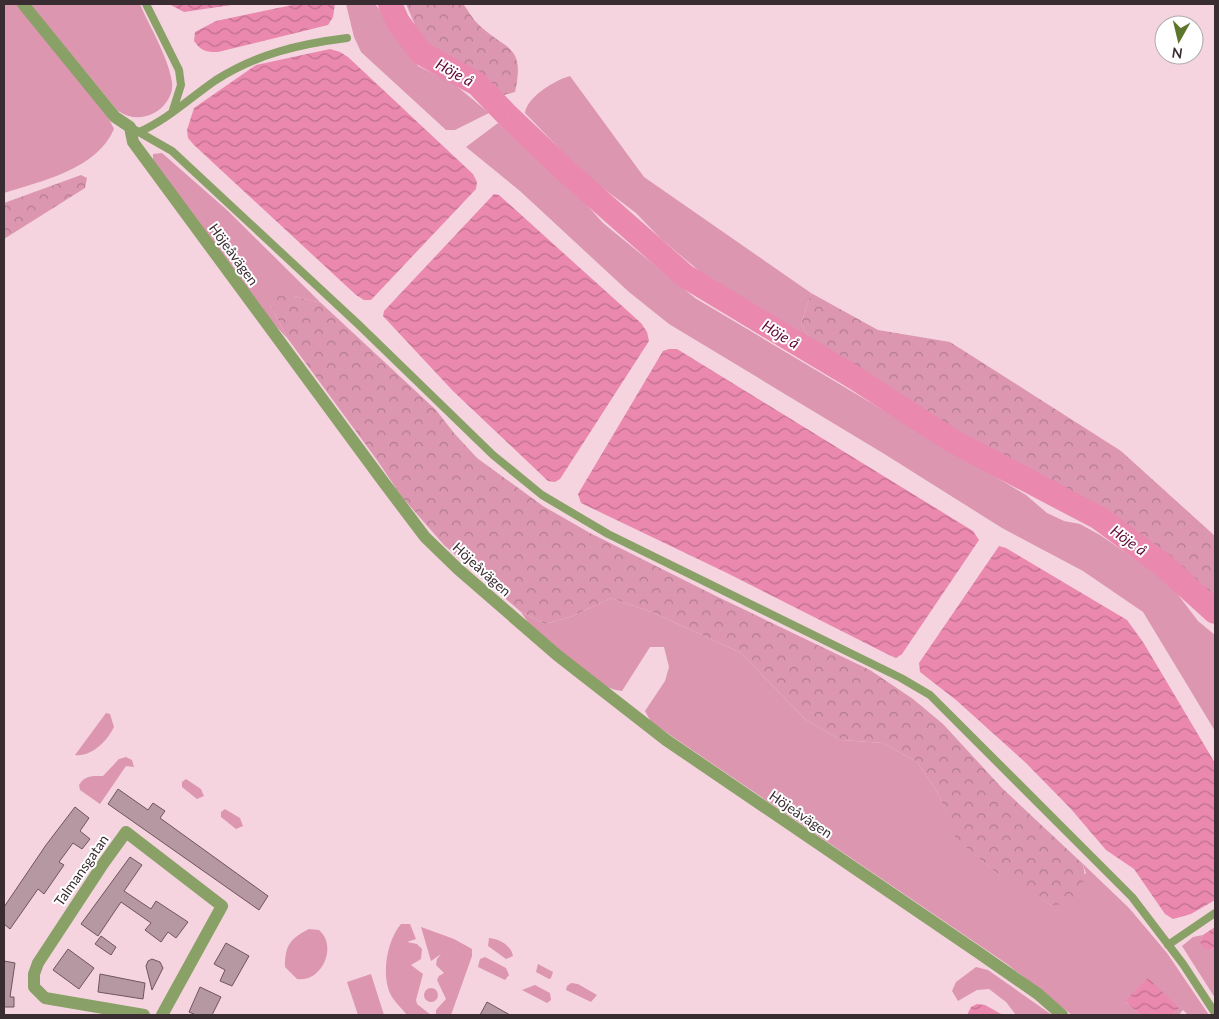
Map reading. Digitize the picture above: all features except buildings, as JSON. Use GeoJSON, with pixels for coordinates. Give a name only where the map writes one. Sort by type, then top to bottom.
{"type":"FeatureCollection","features":[{"type":"Feature","properties":{"kind":"street"},"geometry":{"type":"LineString","coordinates":[[23,4],[115,117],[134,129]]}},
{"type":"Feature","properties":{"kind":"street","name":"Höjeåvägen"},"geometry":{"type":"LineString","coordinates":[[134,129],[133,142],[376,472],[425,537],[458,569],[557,655],[666,740],[1038,994],[1062,1015]]}},
{"type":"Feature","properties":{"kind":"street","name":"Talmansgatan"},"geometry":{"type":"LineString","coordinates":[[144,1015],[45,998],[34,987],[34,974],[38,963],[102,864],[126,832],[222,906],[162,1015]]}},
{"type":"Feature","properties":{"kind":"lane"},"geometry":{"type":"LineString","coordinates":[[146,4],[179,70],[181,85],[173,110]]}},
{"type":"Feature","properties":{"kind":"lane"},"geometry":{"type":"LineString","coordinates":[[134,129],[155,125],[173,110],[217,80],[255,58],[319,42],[347,38]]}},
{"type":"Feature","properties":{"kind":"lane"},"geometry":{"type":"LineString","coordinates":[[134,129],[172,151],[360,325],[493,455],[542,495],[608,534],[902,678],[930,695],[1132,897],[1168,944],[1215,1013]]}},
{"type":"Feature","properties":{"kind":"lane"},"geometry":{"type":"LineString","coordinates":[[1168,944],[1215,913]]}},
{"type":"Feature","properties":{"kind":"green space"},"geometry":{"type":"Polygon","coordinates":[[[4,4],[20,4],[106,113],[114,129],[106,143],[82,164],[51,178],[4,193],[4,4]]]}},
{"type":"Feature","properties":{"kind":"green space"},"geometry":{"type":"Polygon","coordinates":[[[30,4],[140,4],[163,52],[170,72],[172,87],[168,100],[158,111],[144,117],[131,117],[118,111],[30,4]]]}},
{"type":"Feature","properties":{"kind":"green space"},"geometry":{"type":"Polygon","coordinates":[[[346,4],[375,4],[389,21],[418,66],[453,83],[489,113],[455,130],[446,130],[361,52],[354,37],[346,4]]]}},
{"type":"Feature","properties":{"kind":"green space"},"geometry":{"type":"Polygon","coordinates":[[[406,4],[463,4],[477,23],[510,49],[515,56],[518,64],[518,76],[515,92],[504,95],[480,75],[459,64],[436,57],[426,51],[406,4]]]}},
{"type":"Feature","properties":{"kind":"green space"},"geometry":{"type":"Polygon","coordinates":[[[570,76],[644,177],[811,293],[801,324],[809,337],[762,309],[716,285],[661,239],[636,213],[583,173],[525,113],[536,95],[557,81],[570,76]]]}},
{"type":"Feature","properties":{"kind":"green space"},"geometry":{"type":"Polygon","coordinates":[[[498,123],[576,193],[603,223],[695,298],[1026,495],[1047,513],[1064,521],[1080,524],[1100,535],[1157,574],[1176,592],[1198,621],[1215,635],[1215,731],[1143,612],[1083,571],[1002,528],[886,455],[669,324],[629,292],[520,191],[466,147],[498,123]]]}},
{"type":"Feature","properties":{"kind":"green space"},"geometry":{"type":"Polygon","coordinates":[[[162,153],[227,210],[321,303],[294,296],[270,305],[288,339],[272,322],[153,161],[153,154],[162,153]]]}},
{"type":"Feature","properties":{"kind":"green space"},"geometry":{"type":"Polygon","coordinates":[[[81,175],[87,178],[85,188],[4,239],[4,203],[81,175]]]}},
{"type":"Feature","properties":{"kind":"green space"},"geometry":{"type":"Polygon","coordinates":[[[811,293],[878,330],[950,342],[1121,451],[1215,536],[1215,602],[1114,516],[981,448],[845,366],[809,337],[801,324],[811,293]]]}},
{"type":"Feature","properties":{"kind":"green space"},"geometry":{"type":"Polygon","coordinates":[[[272,296],[294,296],[321,303],[436,410],[477,458],[543,506],[590,533],[870,670],[913,699],[943,724],[1002,788],[1082,863],[1084,879],[1070,904],[1051,905],[1017,886],[995,872],[956,839],[939,795],[917,762],[883,743],[841,740],[806,720],[741,653],[654,613],[611,598],[573,616],[545,624],[521,612],[444,545],[402,497],[288,339],[270,305],[272,296]]]}},
{"type":"Feature","properties":{"kind":"green space"},"geometry":{"type":"Polygon","coordinates":[[[611,598],[654,613],[741,653],[806,720],[841,740],[883,743],[917,762],[939,795],[957,839],[995,872],[1051,905],[1086,873],[1082,863],[1129,908],[1167,953],[1209,1015],[1188,1015],[1183,1010],[1179,1015],[1172,1015],[1179,1007],[1125,1001],[1140,1015],[1072,1015],[1007,964],[651,722],[645,711],[665,681],[669,667],[664,647],[650,647],[622,691],[597,682],[572,664],[529,624],[521,612],[545,624],[573,616],[611,598]]]}},
{"type":"Feature","properties":{"kind":"green space"},"geometry":{"type":"Polygon","coordinates":[[[106,713],[110,714],[114,727],[107,738],[93,751],[75,755],[106,713]]]}},
{"type":"Feature","properties":{"kind":"green space"},"geometry":{"type":"Polygon","coordinates":[[[126,757],[132,760],[134,767],[126,766],[100,804],[80,790],[79,785],[84,779],[92,776],[103,776],[119,759],[126,757]]]}},
{"type":"Feature","properties":{"kind":"green space"},"geometry":{"type":"Polygon","coordinates":[[[186,779],[201,789],[204,796],[197,799],[182,787],[182,782],[186,779]]]}},
{"type":"Feature","properties":{"kind":"green space"},"geometry":{"type":"Polygon","coordinates":[[[225,809],[240,818],[243,826],[236,829],[221,817],[221,812],[225,809]]]}},
{"type":"Feature","properties":{"kind":"green space"},"geometry":{"type":"Polygon","coordinates":[[[401,924],[410,924],[416,939],[407,942],[417,944],[422,949],[421,959],[411,965],[423,974],[416,1000],[417,1004],[431,1015],[407,1015],[388,989],[386,969],[389,949],[392,939],[401,924]]]}},
{"type":"Feature","properties":{"kind":"green space"},"geometry":{"type":"Polygon","coordinates":[[[421,927],[454,939],[472,949],[472,956],[451,1015],[436,1015],[436,1010],[446,999],[437,980],[444,973],[436,965],[437,959],[441,954],[431,961],[421,927]]]}},
{"type":"Feature","properties":{"kind":"green space"},"geometry":{"type":"Polygon","coordinates":[[[309,929],[319,930],[325,937],[327,954],[320,969],[314,975],[306,979],[297,979],[285,967],[286,953],[293,940],[309,929]]]}},
{"type":"Feature","properties":{"kind":"green space"},"geometry":{"type":"Polygon","coordinates":[[[1203,935],[1200,942],[1210,950],[1215,948],[1215,998],[1182,946],[1193,937],[1203,935]]]}},
{"type":"Feature","properties":{"kind":"green space"},"geometry":{"type":"Polygon","coordinates":[[[489,938],[504,943],[510,949],[513,956],[506,959],[488,946],[489,938]]]}},
{"type":"Feature","properties":{"kind":"green space"},"geometry":{"type":"Polygon","coordinates":[[[485,957],[506,968],[509,975],[505,980],[478,967],[480,959],[485,957]]]}},
{"type":"Feature","properties":{"kind":"green space"},"geometry":{"type":"Polygon","coordinates":[[[538,964],[553,972],[551,978],[549,979],[536,972],[538,964]]]}},
{"type":"Feature","properties":{"kind":"green space"},"geometry":{"type":"Polygon","coordinates":[[[976,967],[988,970],[1052,1015],[1016,1015],[1006,1002],[989,989],[977,990],[958,1001],[952,991],[956,982],[976,967]]]}},
{"type":"Feature","properties":{"kind":"green space"},"geometry":{"type":"Polygon","coordinates":[[[371,974],[384,1015],[358,1015],[347,982],[371,974]]]}},
{"type":"Feature","properties":{"kind":"green space"},"geometry":{"type":"Polygon","coordinates":[[[571,983],[578,984],[597,995],[591,1002],[566,990],[567,986],[571,983]]]}},
{"type":"Feature","properties":{"kind":"green space"},"geometry":{"type":"Polygon","coordinates":[[[535,985],[550,993],[551,1000],[547,1003],[522,990],[535,985]]]}},
{"type":"Feature","properties":{"kind":"green space"},"geometry":{"type":"Polygon","coordinates":[[[431,988],[436,990],[438,995],[436,1000],[431,1002],[426,1000],[424,995],[426,990],[431,988]]]}},
{"type":"Feature","properties":{"kind":"water"},"geometry":{"type":"Polygon","coordinates":[[[169,4],[238,4],[184,12],[169,4]]]}},
{"type":"Feature","properties":{"kind":"water"},"geometry":{"type":"Polygon","coordinates":[[[297,4],[335,4],[333,17],[328,25],[218,52],[204,50],[194,41],[195,32],[216,21],[297,4]]]}},
{"type":"Feature","properties":{"kind":"water"},"geometry":{"type":"Polygon","coordinates":[[[330,49],[348,57],[473,174],[477,182],[476,189],[371,300],[364,300],[356,295],[188,138],[187,130],[194,108],[256,65],[330,49]]]}},
{"type":"Feature","properties":{"kind":"water"},"geometry":{"type":"Polygon","coordinates":[[[494,194],[499,195],[641,323],[647,332],[649,341],[560,479],[555,482],[548,481],[453,391],[383,316],[384,311],[494,194]]]}},
{"type":"Feature","properties":{"kind":"water"},"geometry":{"type":"Polygon","coordinates":[[[677,349],[973,531],[979,540],[902,654],[896,658],[889,655],[727,573],[581,503],[578,494],[663,351],[677,349]]]}},
{"type":"Feature","properties":{"kind":"water"},"geometry":{"type":"Polygon","coordinates":[[[999,546],[1006,548],[1127,620],[1143,642],[1215,763],[1215,900],[1191,914],[1173,919],[1165,914],[1134,869],[1106,850],[1071,809],[1026,763],[956,700],[920,672],[919,663],[999,546]]]}},
{"type":"Feature","properties":{"kind":"water"},"geometry":{"type":"Polygon","coordinates":[[[1215,927],[1215,948],[1210,950],[1203,948],[1200,942],[1203,935],[1215,927]]]}},
{"type":"Feature","properties":{"kind":"water"},"geometry":{"type":"Polygon","coordinates":[[[1148,978],[1179,1008],[1172,1015],[1140,1015],[1125,1001],[1148,978]]]}},
{"type":"Feature","properties":{"kind":"water"},"geometry":{"type":"Polygon","coordinates":[[[977,1004],[985,1005],[1003,1015],[967,1015],[971,1007],[977,1004]]]}},
{"type":"Feature","properties":{"kind":"waterway","name":"Höje å"},"geometry":{"type":"LineString","coordinates":[[390,4],[398,22],[421,53],[477,84],[567,172],[685,276],[855,378],[951,440],[1099,518],[1163,565],[1215,612]]}}]}
